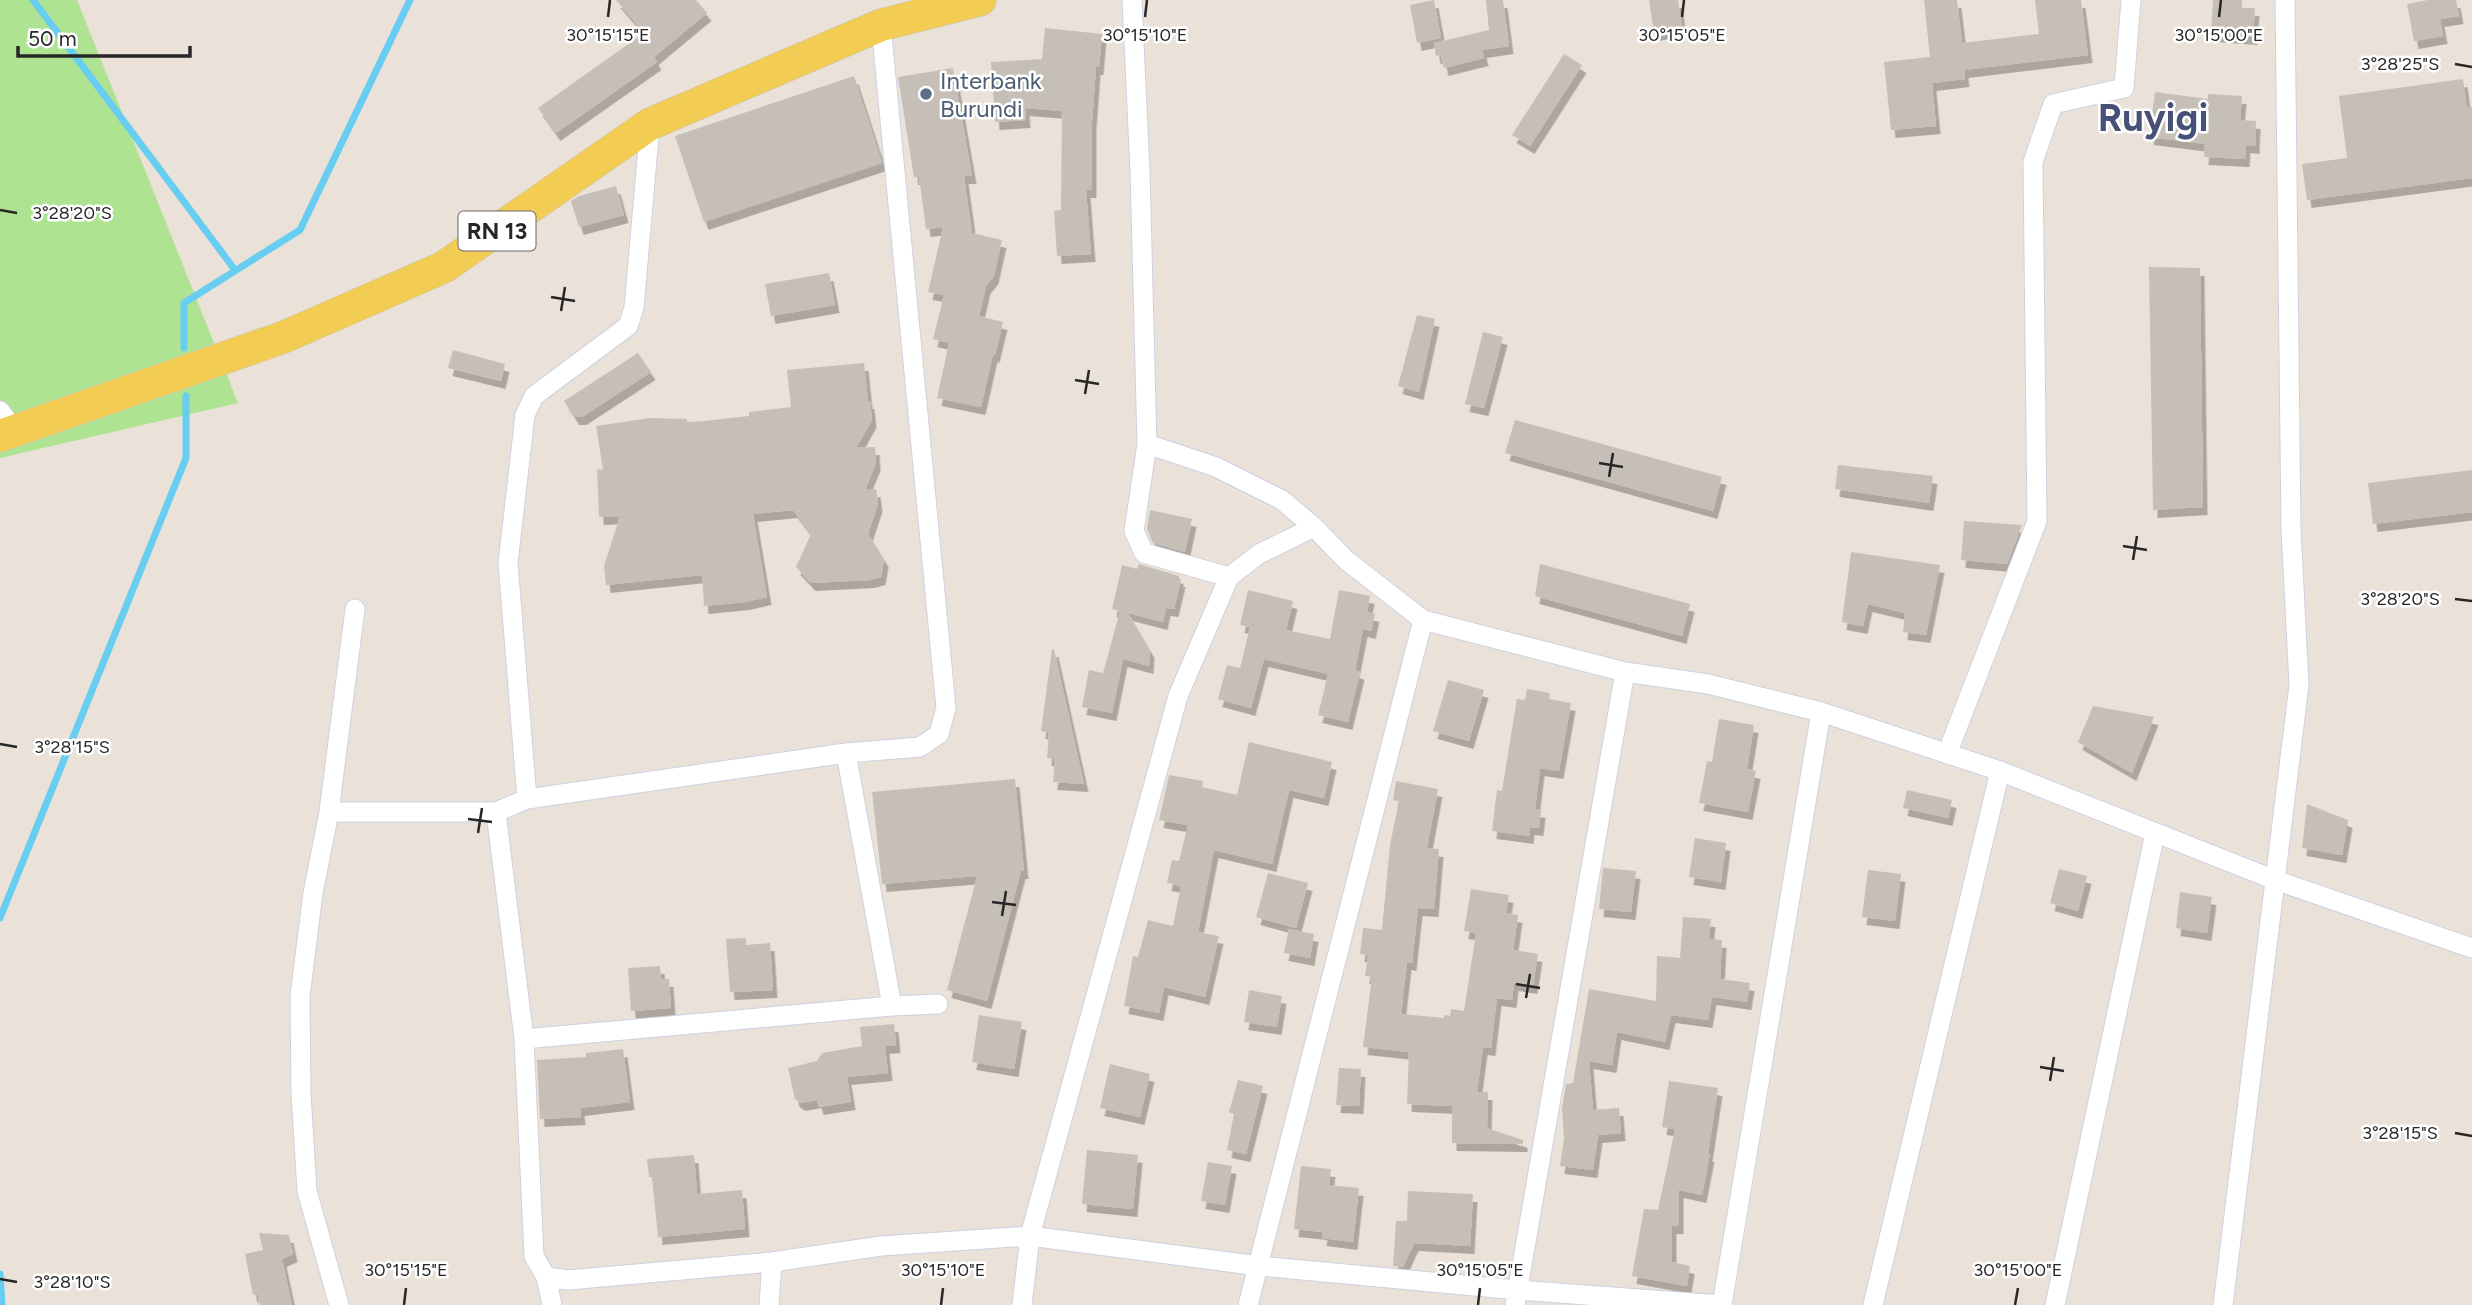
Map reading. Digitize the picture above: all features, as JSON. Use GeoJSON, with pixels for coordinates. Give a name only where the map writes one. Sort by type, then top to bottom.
{"type":"FeatureCollection","features":[{"type":"Feature","properties":{"kind":"main road","name":"RN 13"},"geometry":{"type":"LineString","coordinates":[[5,426],[284,337],[444,267],[650,124],[881,25],[980,0]]}},
{"type":"Feature","properties":{"kind":"street"},"geometry":{"type":"LineString","coordinates":[[1132,0],[1147,444],[1134,531],[1144,553],[1229,577]]}},
{"type":"Feature","properties":{"kind":"street"},"geometry":{"type":"LineString","coordinates":[[1947,754],[2036,521],[2033,162],[2053,104],[2124,88],[2131,0]]}},
{"type":"Feature","properties":{"kind":"street"},"geometry":{"type":"LineString","coordinates":[[2223,1305],[2299,685],[2291,529],[2285,0]]}},
{"type":"Feature","properties":{"kind":"street"},"geometry":{"type":"LineString","coordinates":[[329,812],[496,812],[527,799],[846,753],[920,747],[939,734],[946,708],[881,25]]}},
{"type":"Feature","properties":{"kind":"street"},"geometry":{"type":"LineString","coordinates":[[527,799],[508,563],[525,415],[534,396],[628,326],[634,309],[650,124]]}},
{"type":"Feature","properties":{"kind":"street"},"geometry":{"type":"LineString","coordinates":[[1147,444],[1216,467],[1282,500],[1314,527],[1346,560],[1423,620],[1625,672],[1708,684],[1821,712],[2000,771],[2275,880],[2472,948]]}},
{"type":"Feature","properties":{"kind":"street"},"geometry":{"type":"LineString","coordinates":[[1022,1305],[1030,1236],[1178,696],[1229,577],[1259,554],[1314,527]]}},
{"type":"Feature","properties":{"kind":"street"},"geometry":{"type":"LineString","coordinates":[[339,1305],[307,1191],[301,1094],[300,996],[313,893],[329,812],[355,610]]}},
{"type":"Feature","properties":{"kind":"street"},"geometry":{"type":"LineString","coordinates":[[1248,1305],[1423,620]]}},
{"type":"Feature","properties":{"kind":"street"},"geometry":{"type":"LineString","coordinates":[[1516,1298],[1625,672]]}},
{"type":"Feature","properties":{"kind":"street"},"geometry":{"type":"LineString","coordinates":[[546,1277],[568,1280],[772,1262],[881,1246],[1030,1236],[1516,1298],[1721,1305],[1821,712]]}},
{"type":"Feature","properties":{"kind":"street"},"geometry":{"type":"LineString","coordinates":[[846,753],[892,1006]]}},
{"type":"Feature","properties":{"kind":"street"},"geometry":{"type":"LineString","coordinates":[[1873,1305],[2000,771]]}},
{"type":"Feature","properties":{"kind":"street"},"geometry":{"type":"LineString","coordinates":[[496,812],[524,1039],[534,1256],[546,1277],[552,1305]]}},
{"type":"Feature","properties":{"kind":"street"},"geometry":{"type":"LineString","coordinates":[[2055,1305],[2155,833]]}},
{"type":"Feature","properties":{"kind":"street"},"geometry":{"type":"LineString","coordinates":[[524,1039],[938,1004]]}},
{"type":"Feature","properties":{"kind":"street"},"geometry":{"type":"LineString","coordinates":[[769,1305],[772,1262]]}},
{"type":"Feature","properties":{"kind":"green space"},"geometry":{"type":"Polygon","coordinates":[[[0,0],[77,0],[238,403],[0,458],[0,0]]]}},
{"type":"Feature","properties":{"kind":"building"},"geometry":{"type":"Polygon","coordinates":[[[616,0],[696,0],[707,13],[654,57],[657,62],[556,133],[538,108],[644,33],[616,0]]]}},
{"type":"Feature","properties":{"kind":"building"},"geometry":{"type":"Polygon","coordinates":[[[1434,0],[1441,38],[1417,43],[1410,5],[1434,0]]]}},
{"type":"Feature","properties":{"kind":"building"},"geometry":{"type":"Polygon","coordinates":[[[1486,0],[1503,0],[1509,46],[1482,50],[1484,58],[1444,68],[1441,55],[1436,56],[1434,43],[1489,30],[1486,0]]]}},
{"type":"Feature","properties":{"kind":"building"},"geometry":{"type":"Polygon","coordinates":[[[1649,0],[1678,0],[1682,28],[1654,33],[1649,0]]]}},
{"type":"Feature","properties":{"kind":"building"},"geometry":{"type":"Polygon","coordinates":[[[1924,0],[1957,0],[1962,43],[2039,34],[2035,0],[2081,0],[2088,55],[1964,70],[1965,79],[1932,83],[1936,126],[1891,130],[1884,62],[1930,57],[1924,0]]]}},
{"type":"Feature","properties":{"kind":"building"},"geometry":{"type":"Polygon","coordinates":[[[2213,0],[2242,0],[2242,8],[2255,8],[2253,37],[2211,34],[2213,0]]]}},
{"type":"Feature","properties":{"kind":"building"},"geometry":{"type":"Polygon","coordinates":[[[2428,0],[2456,0],[2459,16],[2440,19],[2443,36],[2414,41],[2407,4],[2428,0]]]}},
{"type":"Feature","properties":{"kind":"building"},"geometry":{"type":"Polygon","coordinates":[[[1045,28],[1102,34],[1099,67],[1096,67],[1092,122],[1092,190],[1086,190],[1091,254],[1057,256],[1054,211],[1061,210],[1062,111],[1025,108],[1026,120],[995,122],[991,62],[1042,59],[1045,28]]]}},
{"type":"Feature","properties":{"kind":"building"},"geometry":{"type":"Polygon","coordinates":[[[1564,54],[1582,65],[1530,146],[1512,135],[1564,54]]]}},
{"type":"Feature","properties":{"kind":"building"},"geometry":{"type":"Polygon","coordinates":[[[953,68],[972,176],[964,176],[972,233],[1002,240],[994,276],[986,286],[979,316],[1003,322],[981,407],[937,398],[949,343],[933,339],[944,295],[928,292],[943,227],[926,229],[919,177],[914,177],[898,77],[953,68]]]}},
{"type":"Feature","properties":{"kind":"building"},"geometry":{"type":"Polygon","coordinates":[[[854,76],[882,163],[704,222],[675,136],[854,76]]]}},
{"type":"Feature","properties":{"kind":"building"},"geometry":{"type":"Polygon","coordinates":[[[2463,79],[2467,108],[2472,107],[2472,178],[2307,200],[2302,164],[2347,158],[2339,96],[2463,79]]]}},
{"type":"Feature","properties":{"kind":"building"},"geometry":{"type":"Polygon","coordinates":[[[2155,92],[2208,99],[2208,94],[2242,96],[2240,120],[2256,121],[2255,146],[2246,145],[2245,159],[2204,157],[2205,144],[2149,137],[2155,92]]]}},
{"type":"Feature","properties":{"kind":"building"},"geometry":{"type":"Polygon","coordinates":[[[616,186],[624,215],[579,227],[571,201],[579,196],[616,186]]]}},
{"type":"Feature","properties":{"kind":"building"},"geometry":{"type":"Polygon","coordinates":[[[2149,267],[2200,268],[2203,507],[2153,510],[2149,267]]]}},
{"type":"Feature","properties":{"kind":"building"},"geometry":{"type":"Polygon","coordinates":[[[829,273],[835,305],[771,316],[765,284],[829,273]]]}},
{"type":"Feature","properties":{"kind":"building"},"geometry":{"type":"Polygon","coordinates":[[[1417,315],[1435,319],[1419,392],[1398,386],[1417,315]]]}},
{"type":"Feature","properties":{"kind":"building"},"geometry":{"type":"Polygon","coordinates":[[[1483,332],[1503,337],[1484,408],[1465,404],[1483,332]]]}},
{"type":"Feature","properties":{"kind":"building"},"geometry":{"type":"Polygon","coordinates":[[[453,350],[505,364],[501,381],[448,368],[453,350]]]}},
{"type":"Feature","properties":{"kind":"building"},"geometry":{"type":"Polygon","coordinates":[[[638,353],[651,372],[582,417],[575,417],[564,401],[638,353]]]}},
{"type":"Feature","properties":{"kind":"building"},"geometry":{"type":"Polygon","coordinates":[[[864,363],[872,420],[856,448],[875,447],[876,463],[865,490],[876,489],[878,504],[868,534],[884,559],[881,577],[811,583],[796,567],[811,534],[793,510],[753,514],[767,597],[704,606],[702,575],[606,585],[604,566],[620,516],[599,517],[597,469],[603,470],[596,426],[650,418],[704,421],[749,416],[749,412],[791,407],[787,370],[864,363]]]}},
{"type":"Feature","properties":{"kind":"building"},"geometry":{"type":"Polygon","coordinates":[[[1515,420],[1722,477],[1713,511],[1505,453],[1515,420]]]}},
{"type":"Feature","properties":{"kind":"building"},"geometry":{"type":"Polygon","coordinates":[[[1838,465],[1933,476],[1929,503],[1835,489],[1838,465]]]}},
{"type":"Feature","properties":{"kind":"building"},"geometry":{"type":"Polygon","coordinates":[[[2472,470],[2472,512],[2373,524],[2368,483],[2472,470]]]}},
{"type":"Feature","properties":{"kind":"building"},"geometry":{"type":"Polygon","coordinates":[[[1150,510],[1192,519],[1185,552],[1153,543],[1147,529],[1150,510]]]}},
{"type":"Feature","properties":{"kind":"building"},"geometry":{"type":"Polygon","coordinates":[[[1964,521],[2022,525],[2007,564],[1961,560],[1964,521]]]}},
{"type":"Feature","properties":{"kind":"building"},"geometry":{"type":"Polygon","coordinates":[[[1851,552],[1940,565],[1926,635],[1903,632],[1905,613],[1868,604],[1863,626],[1842,622],[1851,552]]]}},
{"type":"Feature","properties":{"kind":"building"},"geometry":{"type":"Polygon","coordinates":[[[1139,564],[1179,576],[1181,579],[1174,609],[1166,608],[1163,622],[1128,613],[1150,650],[1149,666],[1123,659],[1112,713],[1082,707],[1089,670],[1103,673],[1120,611],[1112,609],[1122,565],[1137,569],[1139,564]]]}},
{"type":"Feature","properties":{"kind":"building"},"geometry":{"type":"Polygon","coordinates":[[[1540,564],[1690,604],[1682,636],[1535,596],[1540,564]]]}},
{"type":"Feature","properties":{"kind":"building"},"geometry":{"type":"Polygon","coordinates":[[[1248,590],[1293,601],[1286,630],[1330,639],[1339,590],[1370,596],[1367,612],[1375,614],[1371,631],[1363,629],[1355,670],[1360,672],[1348,722],[1318,715],[1328,674],[1264,659],[1251,708],[1218,699],[1227,665],[1240,668],[1250,627],[1240,625],[1248,590]]]}},
{"type":"Feature","properties":{"kind":"building"},"geometry":{"type":"Polygon","coordinates":[[[1052,649],[1084,784],[1053,782],[1055,759],[1047,758],[1049,733],[1041,731],[1052,649]]]}},
{"type":"Feature","properties":{"kind":"building"},"geometry":{"type":"Polygon","coordinates":[[[1448,680],[1484,690],[1469,741],[1433,731],[1448,680]]]}},
{"type":"Feature","properties":{"kind":"building"},"geometry":{"type":"Polygon","coordinates":[[[1527,689],[1550,693],[1549,699],[1571,703],[1559,771],[1540,768],[1535,809],[1541,810],[1539,828],[1530,827],[1529,836],[1492,831],[1497,790],[1502,791],[1517,699],[1525,700],[1527,689]]]}},
{"type":"Feature","properties":{"kind":"building"},"geometry":{"type":"Polygon","coordinates":[[[2093,706],[2154,717],[2132,773],[2078,742],[2093,706]]]}},
{"type":"Feature","properties":{"kind":"building"},"geometry":{"type":"Polygon","coordinates":[[[1719,719],[1754,725],[1747,769],[1756,771],[1748,812],[1699,803],[1707,761],[1712,762],[1719,719]]]}},
{"type":"Feature","properties":{"kind":"building"},"geometry":{"type":"Polygon","coordinates":[[[1249,742],[1332,762],[1324,798],[1289,790],[1272,864],[1214,850],[1198,932],[1219,936],[1205,997],[1164,987],[1159,1013],[1124,1006],[1133,956],[1138,957],[1148,920],[1173,926],[1181,886],[1167,883],[1172,860],[1179,861],[1188,825],[1159,820],[1169,775],[1203,781],[1202,787],[1237,795],[1249,742]]]}},
{"type":"Feature","properties":{"kind":"building"},"geometry":{"type":"Polygon","coordinates":[[[1015,779],[1024,871],[1021,871],[987,1001],[947,990],[977,876],[882,884],[872,792],[1015,779]]]}},
{"type":"Feature","properties":{"kind":"building"},"geometry":{"type":"Polygon","coordinates":[[[1396,781],[1438,789],[1427,848],[1439,849],[1434,909],[1418,908],[1412,963],[1407,962],[1401,1014],[1444,1018],[1444,1015],[1450,1016],[1451,1009],[1464,1011],[1476,933],[1464,931],[1471,889],[1509,895],[1506,913],[1518,915],[1513,950],[1538,954],[1533,986],[1514,983],[1512,1000],[1497,998],[1491,1048],[1483,1047],[1477,1092],[1488,1092],[1487,1128],[1523,1140],[1523,1144],[1452,1143],[1452,1106],[1407,1104],[1409,1052],[1363,1047],[1372,977],[1365,976],[1368,955],[1360,954],[1363,928],[1382,930],[1390,845],[1399,801],[1393,800],[1396,781]]]}},
{"type":"Feature","properties":{"kind":"building"},"geometry":{"type":"Polygon","coordinates":[[[1907,790],[1952,800],[1948,818],[1903,808],[1907,790]]]}},
{"type":"Feature","properties":{"kind":"building"},"geometry":{"type":"Polygon","coordinates":[[[2307,804],[2348,820],[2342,855],[2302,848],[2307,804]]]}},
{"type":"Feature","properties":{"kind":"building"},"geometry":{"type":"Polygon","coordinates":[[[1695,838],[1726,843],[1721,882],[1689,877],[1695,838]]]}},
{"type":"Feature","properties":{"kind":"building"},"geometry":{"type":"Polygon","coordinates":[[[1603,868],[1636,871],[1631,912],[1599,909],[1603,868]]]}},
{"type":"Feature","properties":{"kind":"building"},"geometry":{"type":"Polygon","coordinates":[[[2059,869],[2087,876],[2078,911],[2050,903],[2059,869]]]}},
{"type":"Feature","properties":{"kind":"building"},"geometry":{"type":"Polygon","coordinates":[[[1868,870],[1901,874],[1895,921],[1862,917],[1868,870]]]}},
{"type":"Feature","properties":{"kind":"building"},"geometry":{"type":"Polygon","coordinates":[[[1268,873],[1308,883],[1296,928],[1256,917],[1268,873]]]}},
{"type":"Feature","properties":{"kind":"building"},"geometry":{"type":"Polygon","coordinates":[[[2180,892],[2212,897],[2207,933],[2176,928],[2180,892]]]}},
{"type":"Feature","properties":{"kind":"building"},"geometry":{"type":"Polygon","coordinates":[[[1683,917],[1711,919],[1709,939],[1722,940],[1720,979],[1750,983],[1747,1002],[1712,997],[1708,1020],[1671,1015],[1665,1042],[1617,1032],[1612,1065],[1589,1061],[1593,1110],[1619,1108],[1621,1133],[1598,1135],[1593,1170],[1560,1166],[1564,1138],[1562,1109],[1566,1084],[1573,1083],[1589,989],[1656,1001],[1657,956],[1680,958],[1683,917]]]}},
{"type":"Feature","properties":{"kind":"building"},"geometry":{"type":"Polygon","coordinates":[[[1289,929],[1314,934],[1310,958],[1284,953],[1289,929]]]}},
{"type":"Feature","properties":{"kind":"building"},"geometry":{"type":"Polygon","coordinates":[[[746,938],[746,945],[770,943],[773,990],[730,992],[726,939],[746,938]]]}},
{"type":"Feature","properties":{"kind":"building"},"geometry":{"type":"Polygon","coordinates":[[[660,966],[661,979],[669,979],[671,1008],[631,1011],[628,968],[660,966]]]}},
{"type":"Feature","properties":{"kind":"building"},"geometry":{"type":"Polygon","coordinates":[[[1249,990],[1282,996],[1277,1027],[1244,1022],[1249,990]]]}},
{"type":"Feature","properties":{"kind":"building"},"geometry":{"type":"Polygon","coordinates":[[[979,1015],[1022,1022],[1014,1069],[972,1062],[979,1015]]]}},
{"type":"Feature","properties":{"kind":"building"},"geometry":{"type":"Polygon","coordinates":[[[894,1024],[896,1045],[885,1046],[888,1073],[847,1077],[851,1102],[819,1107],[817,1100],[801,1103],[795,1099],[788,1068],[817,1061],[822,1053],[862,1046],[860,1027],[894,1024]]]}},
{"type":"Feature","properties":{"kind":"building"},"geometry":{"type":"Polygon","coordinates":[[[623,1049],[630,1102],[580,1108],[581,1117],[540,1119],[537,1060],[586,1057],[586,1053],[623,1049]]]}},
{"type":"Feature","properties":{"kind":"building"},"geometry":{"type":"Polygon","coordinates":[[[1110,1064],[1150,1074],[1140,1117],[1100,1108],[1110,1064]]]}},
{"type":"Feature","properties":{"kind":"building"},"geometry":{"type":"Polygon","coordinates":[[[1339,1068],[1361,1069],[1359,1106],[1336,1105],[1339,1068]]]}},
{"type":"Feature","properties":{"kind":"building"},"geometry":{"type":"Polygon","coordinates":[[[1238,1080],[1263,1086],[1246,1154],[1227,1150],[1234,1114],[1229,1112],[1238,1080]]]}},
{"type":"Feature","properties":{"kind":"building"},"geometry":{"type":"Polygon","coordinates":[[[1669,1081],[1718,1088],[1702,1195],[1679,1190],[1679,1226],[1672,1226],[1672,1262],[1690,1266],[1687,1286],[1632,1276],[1644,1209],[1658,1210],[1675,1129],[1662,1127],[1669,1081]]]}},
{"type":"Feature","properties":{"kind":"building"},"geometry":{"type":"Polygon","coordinates":[[[1087,1150],[1138,1155],[1133,1209],[1082,1204],[1087,1150]]]}},
{"type":"Feature","properties":{"kind":"building"},"geometry":{"type":"Polygon","coordinates":[[[694,1155],[697,1194],[742,1190],[745,1229],[658,1237],[652,1177],[649,1177],[647,1159],[694,1155]]]}},
{"type":"Feature","properties":{"kind":"building"},"geometry":{"type":"Polygon","coordinates":[[[1208,1162],[1232,1166],[1225,1205],[1201,1201],[1208,1162]]]}},
{"type":"Feature","properties":{"kind":"building"},"geometry":{"type":"Polygon","coordinates":[[[1301,1166],[1331,1169],[1329,1185],[1359,1188],[1353,1242],[1322,1238],[1323,1232],[1294,1229],[1301,1166]]]}},
{"type":"Feature","properties":{"kind":"building"},"geometry":{"type":"Polygon","coordinates":[[[1408,1191],[1473,1194],[1470,1246],[1414,1243],[1403,1267],[1393,1266],[1396,1221],[1407,1221],[1408,1191]]]}},
{"type":"Feature","properties":{"kind":"building"},"geometry":{"type":"Polygon","coordinates":[[[259,1233],[289,1235],[293,1254],[282,1259],[292,1305],[259,1305],[258,1294],[253,1295],[245,1254],[263,1250],[259,1233]]]}},
{"type":"Feature","properties":{"kind":"waterway"},"geometry":{"type":"LineString","coordinates":[[33,0],[235,270]]}},
{"type":"Feature","properties":{"kind":"waterway"},"geometry":{"type":"LineString","coordinates":[[184,348],[184,303],[300,230],[410,0]]}},
{"type":"Feature","properties":{"kind":"waterway"},"geometry":{"type":"LineString","coordinates":[[0,918],[186,458],[186,396]]}},
{"type":"Feature","properties":{"kind":"waterway"},"geometry":{"type":"LineString","coordinates":[[0,1274],[2,1305]]}},
{"type":"Feature","properties":{"kind":"place","name":"Interbank Burundi"},"geometry":{"type":"Point","coordinates":[926,94]}},
{"type":"Feature","properties":{"kind":"district","name":"Ruyigi"},"geometry":{"type":"Point","coordinates":[2153,118]}}]}
